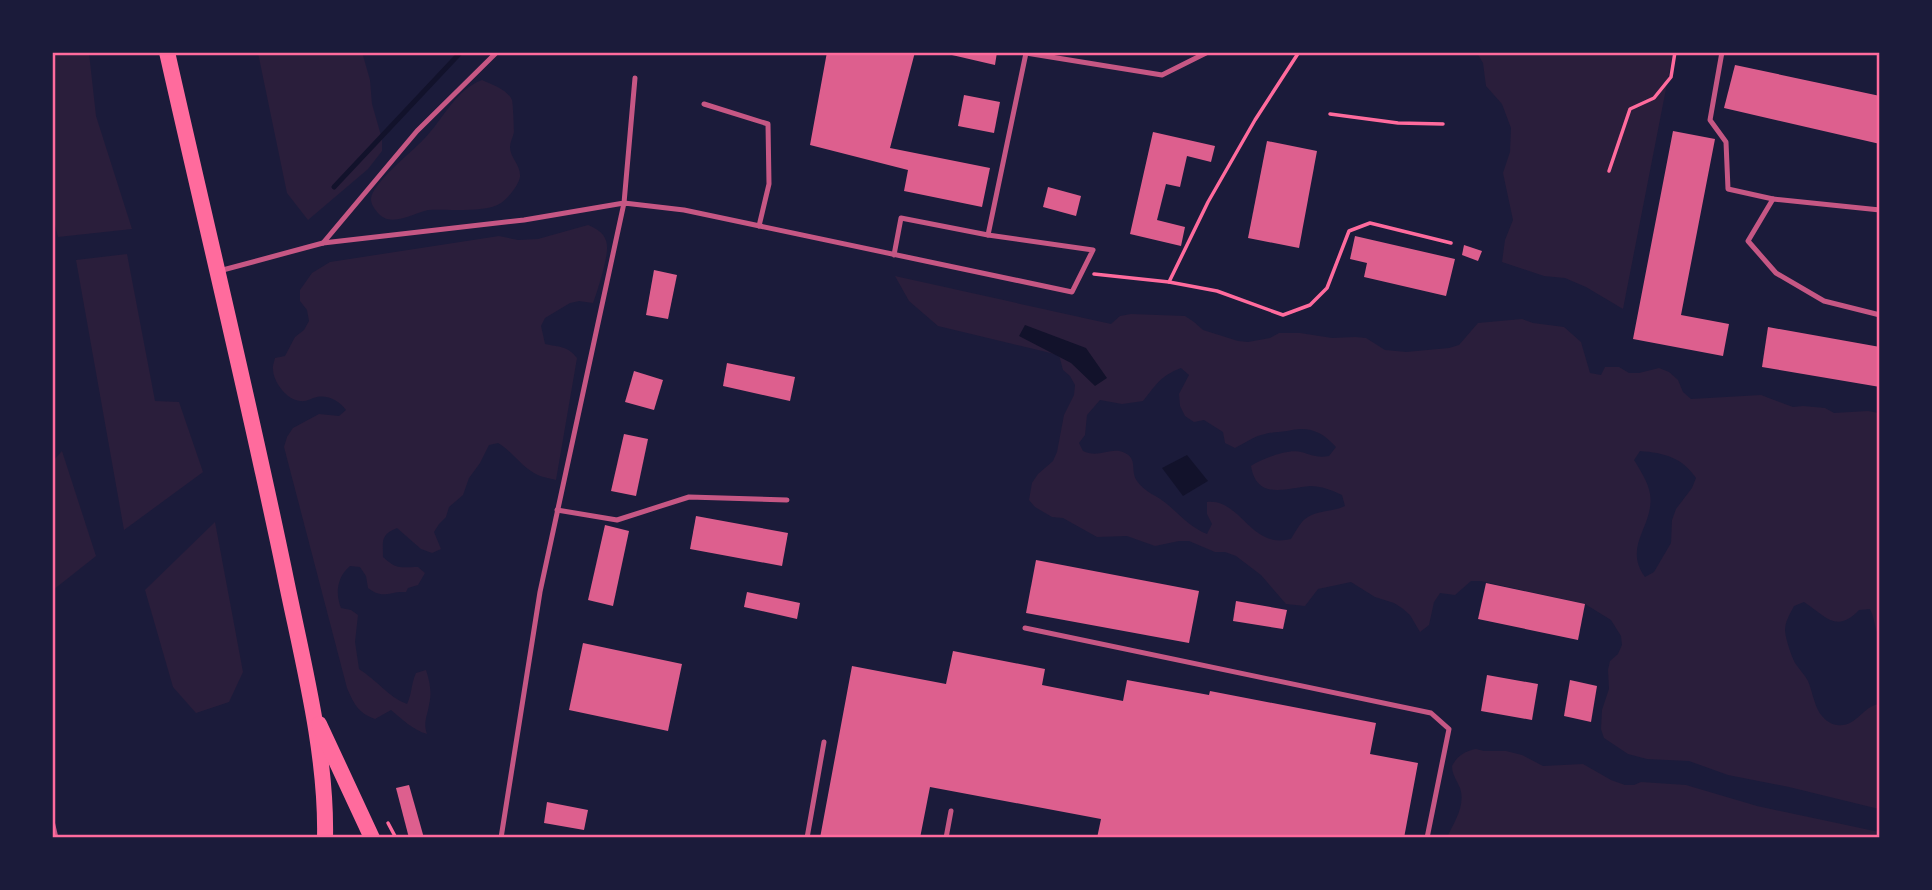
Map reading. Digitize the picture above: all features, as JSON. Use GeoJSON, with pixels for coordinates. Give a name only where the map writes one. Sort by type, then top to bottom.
{"type":"FeatureCollection","features":[{"type":"Feature","properties":{"kind":"main road"},"geometry":{"type":"LineString","coordinates":[[167,52],[271,511],[312,710],[323,785],[325,838]]}},
{"type":"Feature","properties":{"kind":"main road"},"geometry":{"type":"LineString","coordinates":[[312,710],[372,838]]}},
{"type":"Feature","properties":{"kind":"lane"},"geometry":{"type":"LineString","coordinates":[[323,243],[417,131],[497,52]]}},
{"type":"Feature","properties":{"kind":"lane"},"geometry":{"type":"LineString","coordinates":[[988,235],[1026,53],[1162,75],[1208,52]]}},
{"type":"Feature","properties":{"kind":"lane"},"geometry":{"type":"LineString","coordinates":[[1722,52],[1710,120],[1726,142],[1728,189],[1773,199],[1880,210]]}},
{"type":"Feature","properties":{"kind":"lane"},"geometry":{"type":"LineString","coordinates":[[501,838],[540,592],[624,203],[635,78]]}},
{"type":"Feature","properties":{"kind":"lane"},"geometry":{"type":"LineString","coordinates":[[704,104],[768,124],[769,184],[759,226]]}},
{"type":"Feature","properties":{"kind":"lane"},"geometry":{"type":"LineString","coordinates":[[1773,199],[1748,242],[1776,272],[1824,301],[1880,315]]}},
{"type":"Feature","properties":{"kind":"lane"},"geometry":{"type":"LineString","coordinates":[[216,272],[323,243],[524,220],[624,203],[684,210],[894,255],[1072,292],[1093,250],[988,235],[901,218],[894,255]]}},
{"type":"Feature","properties":{"kind":"lane"},"geometry":{"type":"LineString","coordinates":[[557,510],[617,520],[689,497],[787,500]]}},
{"type":"Feature","properties":{"kind":"lane"},"geometry":{"type":"LineString","coordinates":[[1026,628],[1432,713],[1449,729],[1427,838]]}},
{"type":"Feature","properties":{"kind":"lane"},"geometry":{"type":"LineString","coordinates":[[807,838],[824,741]]}},
{"type":"Feature","properties":{"kind":"lane"},"geometry":{"type":"LineString","coordinates":[[946,838],[951,811]]}},
{"type":"Feature","properties":{"kind":"lane"},"geometry":{"type":"LineString","coordinates":[[52,821],[57,838]]}},
{"type":"Feature","properties":{"kind":"path"},"geometry":{"type":"LineString","coordinates":[[1169,282],[1208,202],[1255,120],[1299,52]]}},
{"type":"Feature","properties":{"kind":"path"},"geometry":{"type":"LineString","coordinates":[[1609,171],[1630,109],[1654,97],[1671,77],[1675,52]]}},
{"type":"Feature","properties":{"kind":"path"},"geometry":{"type":"LineString","coordinates":[[1330,114],[1398,123],[1443,124]]}},
{"type":"Feature","properties":{"kind":"path"},"geometry":{"type":"LineString","coordinates":[[1082,272],[1169,282],[1217,291],[1283,315],[1310,305],[1327,288],[1349,231],[1370,223],[1451,243]]}},
{"type":"Feature","properties":{"kind":"path"},"geometry":{"type":"LineString","coordinates":[[388,823],[396,838]]}},
{"type":"Feature","properties":{"kind":"shaded area"},"geometry":{"type":"Polygon","coordinates":[[[362,52],[382,139],[382,151],[368,169],[308,220],[287,193],[258,53],[362,52]]]}},
{"type":"Feature","properties":{"kind":"shaded area"},"geometry":{"type":"Polygon","coordinates":[[[52,53],[89,53],[96,116],[132,229],[58,237],[52,213],[52,53]]]}},
{"type":"Feature","properties":{"kind":"shaded area"},"geometry":{"type":"Polygon","coordinates":[[[1477,53],[1673,53],[1623,309],[1565,278],[1544,276],[1502,262],[1505,240],[1513,220],[1503,173],[1510,152],[1511,128],[1502,104],[1486,86],[1483,63],[1477,53]]]}},
{"type":"Feature","properties":{"kind":"shaded area"},"geometry":{"type":"Polygon","coordinates":[[[482,80],[503,90],[512,100],[514,132],[510,147],[520,177],[513,191],[501,203],[486,208],[428,210],[394,220],[386,219],[374,208],[371,201],[373,192],[393,168],[423,140],[457,98],[482,80]]]}},
{"type":"Feature","properties":{"kind":"shaded area"},"geometry":{"type":"Polygon","coordinates":[[[588,225],[602,233],[607,244],[603,271],[593,303],[570,303],[545,318],[541,326],[545,344],[567,349],[577,358],[556,480],[534,473],[498,443],[489,445],[469,478],[463,495],[449,507],[446,517],[434,532],[441,549],[432,553],[421,549],[397,528],[385,536],[383,557],[395,566],[418,567],[425,573],[418,585],[408,588],[406,592],[378,594],[368,588],[366,576],[360,567],[350,566],[340,580],[338,597],[341,608],[358,615],[355,642],[359,669],[407,704],[416,673],[426,670],[429,679],[430,696],[425,723],[427,734],[412,727],[391,710],[375,719],[369,717],[357,707],[347,688],[284,447],[293,428],[319,414],[339,416],[346,410],[337,401],[326,397],[295,400],[282,390],[275,379],[275,358],[285,356],[295,337],[304,330],[309,321],[307,310],[300,301],[300,290],[312,273],[330,262],[499,236],[518,240],[538,239],[588,225]]]}},
{"type":"Feature","properties":{"kind":"shaded area"},"geometry":{"type":"Polygon","coordinates":[[[127,254],[155,401],[179,402],[203,472],[124,530],[76,260],[127,254]]]}},
{"type":"Feature","properties":{"kind":"shaded area"},"geometry":{"type":"Polygon","coordinates":[[[895,276],[1111,324],[1120,316],[1131,314],[1185,316],[1203,330],[1238,341],[1270,338],[1279,333],[1300,333],[1332,338],[1366,338],[1385,350],[1406,352],[1459,345],[1478,323],[1522,319],[1564,327],[1581,342],[1590,373],[1601,375],[1605,367],[1619,367],[1629,373],[1659,368],[1678,380],[1683,392],[1691,399],[1761,395],[1793,407],[1825,408],[1834,413],[1879,413],[1879,636],[1870,609],[1859,610],[1844,621],[1837,622],[1804,602],[1794,606],[1785,631],[1793,660],[1808,681],[1819,712],[1826,720],[1844,725],[1879,704],[1879,809],[1728,775],[1689,761],[1647,759],[1628,754],[1604,738],[1601,729],[1602,710],[1609,689],[1608,670],[1610,661],[1618,654],[1622,645],[1621,636],[1611,620],[1585,604],[1471,581],[1455,595],[1440,593],[1434,602],[1429,625],[1420,632],[1410,615],[1402,608],[1375,597],[1351,582],[1318,589],[1305,606],[1286,604],[1261,575],[1236,556],[1215,552],[1189,541],[1155,546],[1127,536],[1097,537],[1063,518],[1052,517],[1029,500],[1032,483],[1053,461],[1057,452],[1064,415],[1074,395],[1075,385],[1063,370],[1059,355],[938,326],[909,301],[895,276]],[[1181,368],[1163,378],[1143,401],[1122,404],[1100,400],[1087,415],[1085,435],[1079,443],[1083,451],[1094,454],[1115,451],[1125,453],[1133,462],[1135,477],[1140,485],[1191,525],[1207,534],[1212,524],[1207,514],[1207,502],[1226,506],[1256,532],[1274,540],[1291,539],[1309,516],[1345,506],[1342,495],[1322,488],[1266,488],[1254,477],[1251,466],[1268,457],[1296,451],[1329,456],[1336,447],[1330,441],[1319,433],[1301,429],[1261,435],[1235,448],[1225,443],[1223,432],[1204,420],[1194,422],[1185,416],[1180,406],[1179,394],[1189,375],[1181,368]],[[1640,451],[1634,460],[1650,494],[1648,516],[1637,555],[1645,577],[1654,572],[1671,543],[1672,520],[1676,509],[1696,478],[1685,465],[1672,457],[1640,451]]]}},
{"type":"Feature","properties":{"kind":"shaded area"},"geometry":{"type":"Polygon","coordinates":[[[1025,325],[1086,348],[1107,378],[1095,386],[1071,363],[1019,336],[1025,325]]]}},
{"type":"Feature","properties":{"kind":"shaded area"},"geometry":{"type":"Polygon","coordinates":[[[62,451],[96,556],[53,590],[53,461],[62,451]]]}},
{"type":"Feature","properties":{"kind":"shaded area"},"geometry":{"type":"Polygon","coordinates":[[[1187,455],[1208,481],[1183,496],[1162,468],[1187,455]]]}},
{"type":"Feature","properties":{"kind":"shaded area"},"geometry":{"type":"Polygon","coordinates":[[[215,522],[243,672],[229,702],[196,713],[173,687],[145,590],[215,522]]]}},
{"type":"Feature","properties":{"kind":"shaded area"},"geometry":{"type":"Polygon","coordinates":[[[1476,749],[1522,755],[1543,766],[1583,764],[1625,785],[1641,782],[1686,785],[1757,806],[1879,832],[1879,837],[1447,837],[1461,801],[1460,788],[1452,766],[1462,754],[1476,749]]]}},
{"type":"Feature","properties":{"kind":"building"},"geometry":{"type":"Polygon","coordinates":[[[827,52],[915,52],[890,148],[990,168],[982,207],[904,191],[908,170],[810,145],[827,52]]]}},
{"type":"Feature","properties":{"kind":"building"},"geometry":{"type":"Polygon","coordinates":[[[939,52],[997,52],[995,65],[939,52]]]}},
{"type":"Feature","properties":{"kind":"building"},"geometry":{"type":"Polygon","coordinates":[[[1735,65],[1880,96],[1880,144],[1724,108],[1735,65]]]}},
{"type":"Feature","properties":{"kind":"building"},"geometry":{"type":"Polygon","coordinates":[[[964,95],[1000,102],[994,133],[958,126],[964,95]]]}},
{"type":"Feature","properties":{"kind":"building"},"geometry":{"type":"Polygon","coordinates":[[[1673,131],[1715,139],[1681,315],[1729,324],[1723,356],[1633,339],[1673,131]]]}},
{"type":"Feature","properties":{"kind":"building"},"geometry":{"type":"Polygon","coordinates":[[[1153,132],[1215,146],[1211,162],[1187,156],[1180,187],[1166,184],[1157,220],[1185,227],[1181,246],[1130,234],[1153,132]]]}},
{"type":"Feature","properties":{"kind":"building"},"geometry":{"type":"Polygon","coordinates":[[[1267,141],[1317,151],[1299,248],[1248,238],[1267,141]]]}},
{"type":"Feature","properties":{"kind":"building"},"geometry":{"type":"Polygon","coordinates":[[[1048,187],[1081,196],[1076,216],[1043,207],[1048,187]]]}},
{"type":"Feature","properties":{"kind":"building"},"geometry":{"type":"Polygon","coordinates":[[[1355,236],[1455,259],[1446,296],[1364,277],[1367,263],[1350,259],[1355,236]]]}},
{"type":"Feature","properties":{"kind":"building"},"geometry":{"type":"Polygon","coordinates":[[[1464,245],[1482,251],[1478,261],[1462,255],[1464,245]]]}},
{"type":"Feature","properties":{"kind":"building"},"geometry":{"type":"Polygon","coordinates":[[[654,270],[677,275],[668,319],[646,315],[654,270]]]}},
{"type":"Feature","properties":{"kind":"building"},"geometry":{"type":"Polygon","coordinates":[[[1768,327],[1880,347],[1880,387],[1762,367],[1768,327]]]}},
{"type":"Feature","properties":{"kind":"building"},"geometry":{"type":"Polygon","coordinates":[[[727,363],[795,377],[790,401],[723,386],[727,363]]]}},
{"type":"Feature","properties":{"kind":"building"},"geometry":{"type":"Polygon","coordinates":[[[634,371],[663,380],[654,410],[625,402],[634,371]]]}},
{"type":"Feature","properties":{"kind":"building"},"geometry":{"type":"Polygon","coordinates":[[[624,434],[648,439],[636,496],[611,491],[624,434]]]}},
{"type":"Feature","properties":{"kind":"building"},"geometry":{"type":"Polygon","coordinates":[[[696,516],[788,533],[782,566],[690,549],[696,516]]]}},
{"type":"Feature","properties":{"kind":"building"},"geometry":{"type":"Polygon","coordinates":[[[605,525],[629,531],[613,606],[588,600],[605,525]]]}},
{"type":"Feature","properties":{"kind":"building"},"geometry":{"type":"Polygon","coordinates":[[[1036,560],[1199,591],[1189,643],[1026,613],[1036,560]]]}},
{"type":"Feature","properties":{"kind":"building"},"geometry":{"type":"Polygon","coordinates":[[[1486,583],[1585,604],[1578,640],[1478,619],[1486,583]]]}},
{"type":"Feature","properties":{"kind":"building"},"geometry":{"type":"Polygon","coordinates":[[[747,592],[800,603],[797,619],[744,607],[747,592]]]}},
{"type":"Feature","properties":{"kind":"building"},"geometry":{"type":"Polygon","coordinates":[[[1236,601],[1287,610],[1283,629],[1233,621],[1236,601]]]}},
{"type":"Feature","properties":{"kind":"building"},"geometry":{"type":"Polygon","coordinates":[[[583,643],[682,664],[668,731],[569,710],[583,643]]]}},
{"type":"Feature","properties":{"kind":"building"},"geometry":{"type":"Polygon","coordinates":[[[953,651],[1045,669],[1042,685],[1123,701],[1127,680],[1209,695],[1210,691],[1376,723],[1370,754],[1418,763],[1404,838],[1097,838],[1101,819],[930,787],[920,838],[820,838],[852,666],[946,684],[953,651]]]}},
{"type":"Feature","properties":{"kind":"building"},"geometry":{"type":"Polygon","coordinates":[[[1487,675],[1538,684],[1532,720],[1481,711],[1487,675]]]}},
{"type":"Feature","properties":{"kind":"building"},"geometry":{"type":"Polygon","coordinates":[[[1570,680],[1597,686],[1591,722],[1564,716],[1570,680]]]}},
{"type":"Feature","properties":{"kind":"building"},"geometry":{"type":"Polygon","coordinates":[[[409,785],[424,838],[409,838],[396,788],[409,785]]]}},
{"type":"Feature","properties":{"kind":"building"},"geometry":{"type":"Polygon","coordinates":[[[547,802],[588,810],[584,830],[544,823],[547,802]]]}},
{"type":"Feature","properties":{"kind":"waterway"},"geometry":{"type":"LineString","coordinates":[[334,187],[461,52]]}}]}
